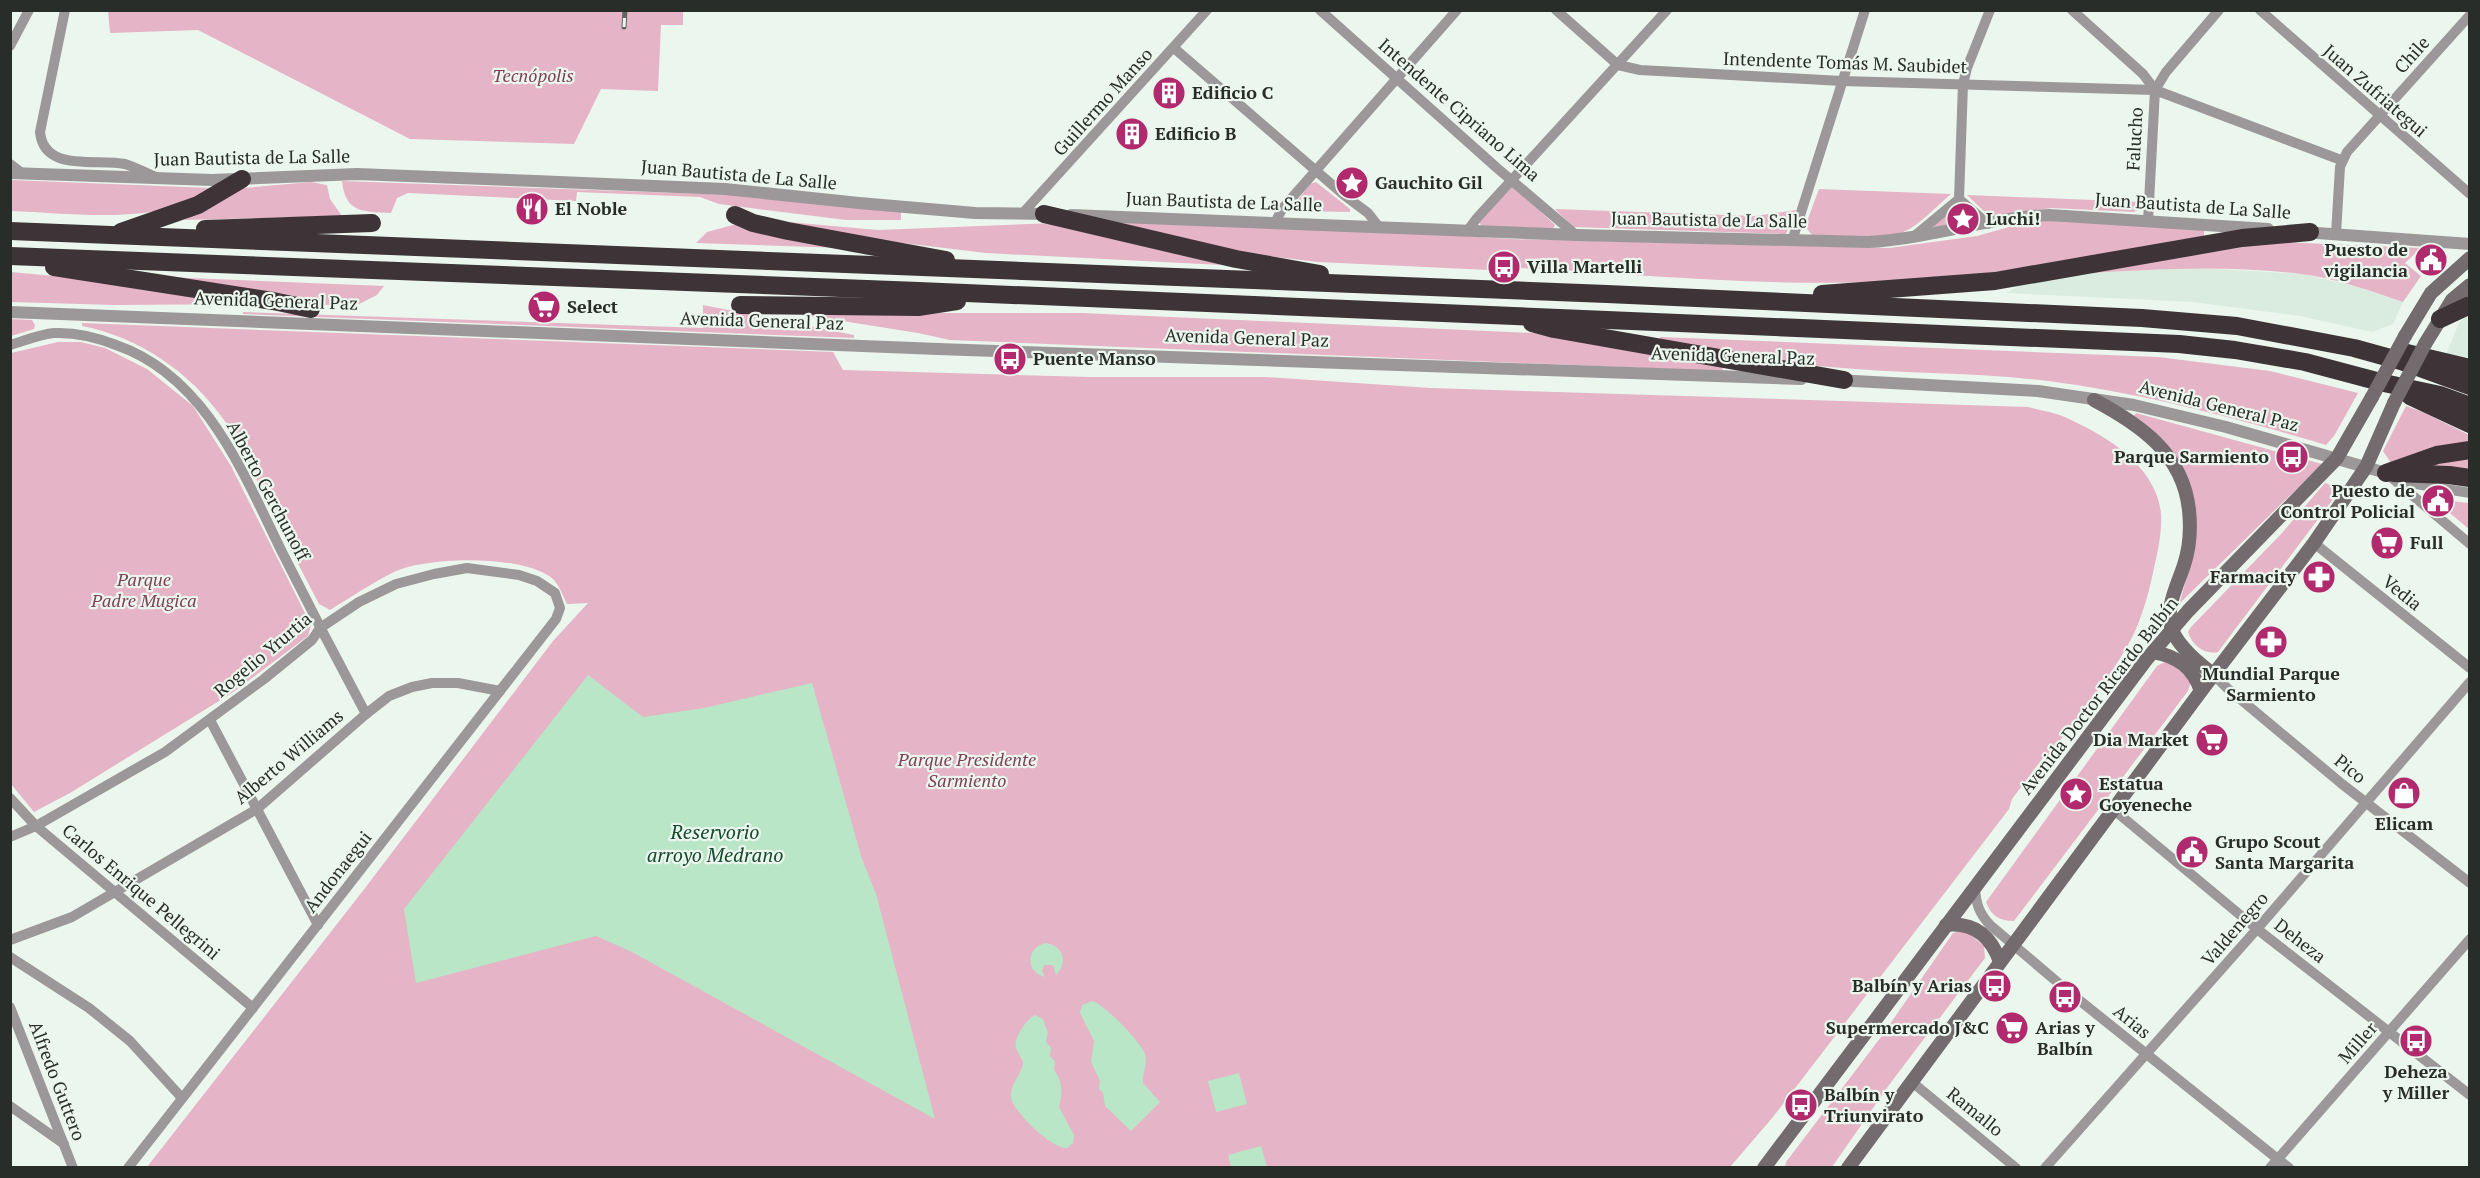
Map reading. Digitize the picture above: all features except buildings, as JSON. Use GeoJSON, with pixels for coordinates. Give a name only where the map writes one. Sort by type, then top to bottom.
{"type":"FeatureCollection","features":[{"type":"Feature","properties":{"kind":"highway"},"geometry":{"type":"LineString","coordinates":[[111,236],[198,205],[242,179]]}},
{"type":"Feature","properties":{"kind":"highway"},"geometry":{"type":"LineString","coordinates":[[1044,214],[1236,259],[1386,286]]}},
{"type":"Feature","properties":{"kind":"highway"},"geometry":{"type":"LineString","coordinates":[[735,215],[753,223],[788,231],[911,252],[992,270]]}},
{"type":"Feature","properties":{"kind":"highway"},"geometry":{"type":"LineString","coordinates":[[111,236],[248,226],[372,223]]}},
{"type":"Feature","properties":{"kind":"highway"},"geometry":{"type":"LineString","coordinates":[[10,231],[2152,319],[2237,326],[2355,348],[2401,361],[2469,386]]}},
{"type":"Feature","properties":{"kind":"highway"},"geometry":{"type":"LineString","coordinates":[[1736,301],[1995,281],[2242,238],[2310,232]]}},
{"type":"Feature","properties":{"kind":"highway"},"geometry":{"type":"LineString","coordinates":[[10,257],[86,273],[273,301],[311,309]]}},
{"type":"Feature","properties":{"kind":"highway","name":"Avenida General Paz"},"geometry":{"type":"LineString","coordinates":[[10,257],[1501,315],[2179,344],[2270,355],[2345,371],[2378,390],[2469,424]]}},
{"type":"Feature","properties":{"kind":"highway"},"geometry":{"type":"LineString","coordinates":[[740,306],[918,306],[1001,295]]}},
{"type":"Feature","properties":{"kind":"highway"},"geometry":{"type":"LineString","coordinates":[[2440,319],[2469,304]]}},
{"type":"Feature","properties":{"kind":"highway"},"geometry":{"type":"LineString","coordinates":[[1501,315],[1554,329],[1844,380]]}},
{"type":"Feature","properties":{"kind":"highway"},"geometry":{"type":"LineString","coordinates":[[2313,340],[2378,347],[2469,368]]}},
{"type":"Feature","properties":{"kind":"highway","name":"Avenida General Paz"},"geometry":{"type":"LineString","coordinates":[[2378,390],[2440,395],[2469,406]]}},
{"type":"Feature","properties":{"kind":"highway"},"geometry":{"type":"LineString","coordinates":[[2386,473],[2436,454],[2469,450]]}},
{"type":"Feature","properties":{"kind":"highway"},"geometry":{"type":"LineString","coordinates":[[2386,473],[2450,475],[2469,478]]}},
{"type":"Feature","properties":{"kind":"main road","name":"Avenida Doctor Ricardo Balbín"},"geometry":{"type":"LineString","coordinates":[[1764,1167],[2153,652],[2204,595],[2337,458],[2378,390],[2405,336],[2431,293],[2469,258]]}},
{"type":"Feature","properties":{"kind":"main road"},"geometry":{"type":"LineString","coordinates":[[1848,1167],[2354,488],[2425,344],[2452,300],[2469,285]]}},
{"type":"Feature","properties":{"kind":"main road"},"geometry":{"type":"LineString","coordinates":[[2094,400],[2130,420],[2154,439],[2171,459],[2185,490],[2190,535],[2185,563],[2172,602],[2172,630],[2191,655],[2214,675]]}},
{"type":"Feature","properties":{"kind":"main road"},"geometry":{"type":"LineString","coordinates":[[2153,652],[2184,663],[2192,671],[2201,691]]}},
{"type":"Feature","properties":{"kind":"main road"},"geometry":{"type":"LineString","coordinates":[[1946,925],[1970,926],[1981,932],[1990,940],[2000,962]]}},
{"type":"Feature","properties":{"kind":"street"},"geometry":{"type":"LineString","coordinates":[[10,46],[29,10]]}},
{"type":"Feature","properties":{"kind":"street"},"geometry":{"type":"LineString","coordinates":[[65,10],[40,132],[45,146],[50,153],[68,160],[124,164],[162,179]]}},
{"type":"Feature","properties":{"kind":"street","name":"Guillermo Manso"},"geometry":{"type":"LineString","coordinates":[[1022,214],[1207,10]]}},
{"type":"Feature","properties":{"kind":"street","name":"Intendente Cipriano Lima"},"geometry":{"type":"LineString","coordinates":[[1320,10],[1576,235]]}},
{"type":"Feature","properties":{"kind":"street"},"geometry":{"type":"LineString","coordinates":[[1275,223],[1282,209],[1457,10]]}},
{"type":"Feature","properties":{"kind":"street"},"geometry":{"type":"LineString","coordinates":[[1556,10],[1618,65]]}},
{"type":"Feature","properties":{"kind":"street"},"geometry":{"type":"LineString","coordinates":[[1468,230],[1476,218],[1667,10]]}},
{"type":"Feature","properties":{"kind":"street"},"geometry":{"type":"LineString","coordinates":[[1792,240],[1865,10]]}},
{"type":"Feature","properties":{"kind":"street"},"geometry":{"type":"LineString","coordinates":[[1912,238],[1959,199],[1963,84],[1990,10]]}},
{"type":"Feature","properties":{"kind":"street"},"geometry":{"type":"LineString","coordinates":[[2072,10],[2143,74],[2155,90],[2342,160],[2336,234]]}},
{"type":"Feature","properties":{"kind":"street","name":"Falucho"},"geometry":{"type":"LineString","coordinates":[[2148,221],[2155,90],[2166,72],[2219,10]]}},
{"type":"Feature","properties":{"kind":"street","name":"Juan Zufriategui"},"geometry":{"type":"LineString","coordinates":[[2260,10],[2469,194]]}},
{"type":"Feature","properties":{"kind":"street","name":"Chile"},"geometry":{"type":"LineString","coordinates":[[2342,160],[2469,15]]}},
{"type":"Feature","properties":{"kind":"street"},"geometry":{"type":"LineString","coordinates":[[1174,48],[1368,213],[1379,227]]}},
{"type":"Feature","properties":{"kind":"street","name":"Intendente Tomás M. Saubidet"},"geometry":{"type":"LineString","coordinates":[[1618,65],[1640,70],[1842,81],[2155,90]]}},
{"type":"Feature","properties":{"kind":"street"},"geometry":{"type":"LineString","coordinates":[[10,165],[17,173]]}},
{"type":"Feature","properties":{"kind":"street","name":"Juan Bautista de La Salle"},"geometry":{"type":"LineString","coordinates":[[17,173],[162,179],[242,179],[357,174],[725,189],[859,203],[1022,214],[1117,215],[1576,235],[1868,242],[1912,238],[2049,215],[2469,244]]}},
{"type":"Feature","properties":{"kind":"street"},"geometry":{"type":"LineString","coordinates":[[1959,199],[1988,224]]}},
{"type":"Feature","properties":{"kind":"street","name":"Avenida General Paz"},"geometry":{"type":"LineString","coordinates":[[10,312],[938,349],[1844,380],[2038,391],[2134,405],[2337,458],[2416,484],[2469,494]]}},
{"type":"Feature","properties":{"kind":"street"},"geometry":{"type":"LineString","coordinates":[[52,333],[54,314]]}},
{"type":"Feature","properties":{"kind":"street","name":"Alberto Gerchunoff"},"geometry":{"type":"LineString","coordinates":[[10,345],[52,333],[88,335],[136,351],[166,371],[193,397],[218,429],[237,461],[320,628],[366,714]]}},
{"type":"Feature","properties":{"kind":"street"},"geometry":{"type":"LineString","coordinates":[[2386,473],[2469,544]]}},
{"type":"Feature","properties":{"kind":"street","name":"Vedia"},"geometry":{"type":"LineString","coordinates":[[2314,543],[2469,668]]}},
{"type":"Feature","properties":{"kind":"street","name":"Rogelio Yrurtia"},"geometry":{"type":"LineString","coordinates":[[10,837],[36,826],[165,752],[210,720],[312,640],[320,628],[359,602],[396,584],[467,568],[519,575],[537,581],[555,593]]}},
{"type":"Feature","properties":{"kind":"street","name":"Andonaegui"},"geometry":{"type":"LineString","coordinates":[[128,1167],[556,619],[560,608],[555,593]]}},
{"type":"Feature","properties":{"kind":"street","name":"Pico"},"geometry":{"type":"LineString","coordinates":[[2214,675],[2366,802],[2469,883]]}},
{"type":"Feature","properties":{"kind":"street","name":"Valdenegro"},"geometry":{"type":"LineString","coordinates":[[2045,1167],[2257,928],[2469,682]]}},
{"type":"Feature","properties":{"kind":"street","name":"Alberto Williams"},"geometry":{"type":"LineString","coordinates":[[10,940],[72,917],[257,809],[389,696],[412,687],[458,683],[500,691]]}},
{"type":"Feature","properties":{"kind":"street"},"geometry":{"type":"LineString","coordinates":[[210,720],[318,925]]}},
{"type":"Feature","properties":{"kind":"street","name":"Carlos Enrique Pellegrini"},"geometry":{"type":"LineString","coordinates":[[10,798],[36,826],[253,1008]]}},
{"type":"Feature","properties":{"kind":"street","name":"Deheza"},"geometry":{"type":"LineString","coordinates":[[2114,810],[2257,928],[2469,1095]]}},
{"type":"Feature","properties":{"kind":"street","name":"Arias"},"geometry":{"type":"LineString","coordinates":[[1975,888],[1976,902],[1981,914],[2013,944],[2146,1054],[2289,1167]]}},
{"type":"Feature","properties":{"kind":"street","name":"Miller"},"geometry":{"type":"LineString","coordinates":[[2270,1167],[2469,939]]}},
{"type":"Feature","properties":{"kind":"street"},"geometry":{"type":"LineString","coordinates":[[10,957],[88,1008],[130,1041],[182,1098]]}},
{"type":"Feature","properties":{"kind":"street","name":"Alfredo Guttero"},"geometry":{"type":"LineString","coordinates":[[10,1007],[73,1167]]}},
{"type":"Feature","properties":{"kind":"street","name":"Ramallo"},"geometry":{"type":"LineString","coordinates":[[1912,1082],[2016,1167]]}},
{"type":"Feature","properties":{"kind":"street"},"geometry":{"type":"LineString","coordinates":[[10,1106],[65,1144]]}},
{"type":"Feature","properties":{"kind":"shaded area"},"geometry":{"type":"Polygon","coordinates":[[[2181,267],[2303,274],[2358,287],[2403,302],[2393,324],[2372,332],[2300,316],[2193,302],[2006,293],[2036,277],[2181,267]]]}},
{"type":"Feature","properties":{"kind":"shaded area"},"geometry":{"type":"Polygon","coordinates":[[[2468,314],[2469,365],[2445,357],[2459,323],[2468,314]]]}},
{"type":"Feature","properties":{"kind":"green space","name":"Tecnópolis"},"geometry":{"type":"Polygon","coordinates":[[[108,11],[683,11],[683,25],[661,25],[658,91],[601,89],[574,144],[410,139],[198,30],[110,33],[108,11]]]}},
{"type":"Feature","properties":{"kind":"green space"},"geometry":{"type":"Polygon","coordinates":[[[11,180],[213,188],[173,208],[129,214],[69,214],[11,211],[11,180]]]}},
{"type":"Feature","properties":{"kind":"green space"},"geometry":{"type":"Polygon","coordinates":[[[342,181],[732,195],[901,212],[901,220],[846,220],[719,204],[700,197],[577,192],[576,201],[408,193],[397,198],[391,213],[372,212],[352,205],[344,192],[342,181]]]}},
{"type":"Feature","properties":{"kind":"green space"},"geometry":{"type":"Polygon","coordinates":[[[311,182],[327,185],[330,199],[342,216],[184,220],[244,188],[311,182]]]}},
{"type":"Feature","properties":{"kind":"green space"},"geometry":{"type":"Polygon","coordinates":[[[1316,182],[1350,209],[1350,212],[1293,211],[1291,209],[1310,184],[1316,182]]]}},
{"type":"Feature","properties":{"kind":"green space"},"geometry":{"type":"Polygon","coordinates":[[[1513,186],[1555,225],[1553,229],[1481,226],[1479,220],[1513,186]]]}},
{"type":"Feature","properties":{"kind":"green space"},"geometry":{"type":"Polygon","coordinates":[[[1819,189],[1951,194],[1911,228],[1888,236],[1863,238],[1812,235],[1806,224],[1819,189]]]}},
{"type":"Feature","properties":{"kind":"green space"},"geometry":{"type":"Polygon","coordinates":[[[1967,195],[2142,202],[2140,209],[2134,212],[2052,208],[1989,216],[1967,195]]]}},
{"type":"Feature","properties":{"kind":"green space"},"geometry":{"type":"Polygon","coordinates":[[[1957,206],[1973,217],[1972,220],[1934,228],[1934,224],[1957,206]]]}},
{"type":"Feature","properties":{"kind":"green space"},"geometry":{"type":"Polygon","coordinates":[[[1555,209],[1755,216],[1796,210],[1786,234],[1573,227],[1555,209]]]}},
{"type":"Feature","properties":{"kind":"green space"},"geometry":{"type":"Polygon","coordinates":[[[2050,220],[2204,228],[2204,236],[1984,274],[1840,283],[1726,280],[1499,267],[1489,270],[1318,262],[1242,253],[1107,222],[1340,228],[1510,239],[1889,248],[1977,236],[2027,222],[2050,220]]]}},
{"type":"Feature","properties":{"kind":"green space"},"geometry":{"type":"Polygon","coordinates":[[[788,222],[878,230],[1055,223],[1222,265],[986,253],[886,241],[788,225],[788,222]]]}},
{"type":"Feature","properties":{"kind":"green space"},"geometry":{"type":"Polygon","coordinates":[[[733,225],[743,225],[841,248],[696,243],[707,232],[733,225]]]}},
{"type":"Feature","properties":{"kind":"green space"},"geometry":{"type":"Polygon","coordinates":[[[2255,241],[2421,248],[2405,263],[2421,276],[2403,302],[2327,279],[2268,271],[2169,269],[2036,277],[2255,241]]]}},
{"type":"Feature","properties":{"kind":"green space"},"geometry":{"type":"Polygon","coordinates":[[[11,272],[75,278],[250,304],[115,305],[11,302],[11,272]]]}},
{"type":"Feature","properties":{"kind":"green space"},"geometry":{"type":"Polygon","coordinates":[[[165,277],[384,286],[377,295],[359,304],[322,305],[165,277]]]}},
{"type":"Feature","properties":{"kind":"green space"},"geometry":{"type":"Polygon","coordinates":[[[703,305],[854,335],[854,338],[243,314],[243,312],[703,328],[703,305]]]}},
{"type":"Feature","properties":{"kind":"green space"},"geometry":{"type":"Polygon","coordinates":[[[811,313],[1081,313],[1534,333],[1723,367],[1722,371],[950,340],[811,316],[811,313]]]}},
{"type":"Feature","properties":{"kind":"green space"},"geometry":{"type":"Polygon","coordinates":[[[11,319],[32,320],[35,325],[34,329],[11,336],[11,319]]]}},
{"type":"Feature","properties":{"kind":"green space","name":"Parque Presidente Sarmiento"},"geometry":{"type":"Polygon","coordinates":[[[82,323],[833,352],[843,370],[1090,377],[1265,377],[1431,388],[2028,407],[2055,414],[2086,427],[2129,456],[2151,482],[2158,497],[2161,514],[2160,535],[2151,583],[2139,622],[2128,645],[2107,678],[2048,756],[2045,755],[2012,799],[2009,809],[1773,1117],[1730,1167],[147,1167],[362,892],[553,641],[588,603],[567,604],[554,580],[541,572],[522,566],[476,560],[429,563],[409,567],[386,576],[330,610],[319,604],[239,443],[210,403],[179,372],[162,359],[123,339],[82,326],[82,323]]]}},
{"type":"Feature","properties":{"kind":"green space"},"geometry":{"type":"Polygon","coordinates":[[[1660,337],[2158,357],[2270,371],[2358,393],[2334,436],[2326,445],[2189,407],[2083,386],[2021,378],[1809,365],[1766,359],[1660,339],[1660,337]]]}},
{"type":"Feature","properties":{"kind":"green space","name":"Parque Padre Mugica"},"geometry":{"type":"Polygon","coordinates":[[[58,342],[81,342],[105,348],[147,369],[193,406],[231,466],[311,625],[308,636],[232,693],[70,793],[34,812],[11,784],[11,353],[58,342]]]}},
{"type":"Feature","properties":{"kind":"green space"},"geometry":{"type":"Polygon","coordinates":[[[2406,406],[2469,435],[2469,472],[2391,463],[2383,451],[2406,406]]]}},
{"type":"Feature","properties":{"kind":"green space"},"geometry":{"type":"Polygon","coordinates":[[[2136,413],[2322,464],[2180,603],[2195,541],[2191,498],[2181,466],[2172,452],[2162,439],[2134,416],[2136,413]]]}},
{"type":"Feature","properties":{"kind":"green space"},"geometry":{"type":"Polygon","coordinates":[[[2325,483],[2338,487],[2340,490],[2218,652],[2208,652],[2199,648],[2192,641],[2188,632],[2191,627],[2281,534],[2325,483]]]}},
{"type":"Feature","properties":{"kind":"green space"},"geometry":{"type":"Polygon","coordinates":[[[2433,499],[2469,503],[2469,529],[2433,499]]]}},
{"type":"Feature","properties":{"kind":"green space"},"geometry":{"type":"Polygon","coordinates":[[[2165,662],[2173,664],[2191,681],[2188,691],[2014,921],[1997,917],[1986,902],[2157,666],[2165,662]]]}},
{"type":"Feature","properties":{"kind":"green space"},"geometry":{"type":"Polygon","coordinates":[[[1965,930],[1984,946],[1985,958],[1889,1085],[1832,1167],[1785,1168],[1786,1162],[1881,1037],[1953,933],[1965,930]]]}},
{"type":"Feature","properties":{"kind":"water","name":"Reservorio arroyo Medrano"},"geometry":{"type":"Polygon","coordinates":[[[588,675],[643,717],[704,708],[812,683],[862,859],[876,894],[935,1119],[632,952],[596,936],[416,983],[404,909],[588,675]]]}},
{"type":"Feature","properties":{"kind":"water"},"geometry":{"type":"Polygon","coordinates":[[[1045,943],[1056,947],[1063,960],[1056,975],[1053,965],[1044,965],[1042,971],[1045,977],[1034,970],[1030,960],[1034,950],[1045,943]]]}},
{"type":"Feature","properties":{"kind":"water"},"geometry":{"type":"Polygon","coordinates":[[[1092,1001],[1113,1016],[1142,1049],[1146,1061],[1143,1083],[1160,1102],[1131,1131],[1105,1106],[1103,1093],[1099,1089],[1100,1081],[1091,1062],[1094,1041],[1080,1013],[1082,1005],[1092,1001]]]}},
{"type":"Feature","properties":{"kind":"water"},"geometry":{"type":"Polygon","coordinates":[[[1035,1015],[1043,1019],[1048,1033],[1046,1042],[1051,1048],[1050,1056],[1055,1062],[1054,1070],[1061,1088],[1059,1107],[1074,1135],[1073,1143],[1067,1148],[1052,1143],[1025,1120],[1011,1097],[1012,1087],[1023,1062],[1016,1048],[1017,1039],[1025,1024],[1035,1015]]]}},
{"type":"Feature","properties":{"kind":"water"},"geometry":{"type":"Polygon","coordinates":[[[1239,1073],[1247,1104],[1216,1112],[1208,1081],[1239,1073]]]}},
{"type":"Feature","properties":{"kind":"water"},"geometry":{"type":"Polygon","coordinates":[[[1261,1146],[1267,1167],[1231,1167],[1228,1155],[1261,1146]]]}},
{"type":"Feature","properties":{"kind":"railway"},"geometry":{"type":"LineString","coordinates":[[624,27],[625,10]]}},
{"type":"Feature","properties":{"kind":"place","name":"Edificio C"},"geometry":{"type":"Point","coordinates":[1169,93]}},
{"type":"Feature","properties":{"kind":"place","name":"Edificio B"},"geometry":{"type":"Point","coordinates":[1132,134]}},
{"type":"Feature","properties":{"kind":"place","name":"Gauchito Gil"},"geometry":{"type":"Point","coordinates":[1352,183]}},
{"type":"Feature","properties":{"kind":"place","name":"El Noble"},"geometry":{"type":"Point","coordinates":[532,209]}},
{"type":"Feature","properties":{"kind":"place","name":"Luchi!"},"geometry":{"type":"Point","coordinates":[1963,219]}},
{"type":"Feature","properties":{"kind":"place","name":"Puesto de vigilancia"},"geometry":{"type":"Point","coordinates":[2431,260]}},
{"type":"Feature","properties":{"kind":"place","name":"Villa Martelli"},"geometry":{"type":"Point","coordinates":[1504,267]}},
{"type":"Feature","properties":{"kind":"place","name":"Select"},"geometry":{"type":"Point","coordinates":[544,307]}},
{"type":"Feature","properties":{"kind":"place","name":"Puente Manso"},"geometry":{"type":"Point","coordinates":[1010,359]}},
{"type":"Feature","properties":{"kind":"place","name":"Parque Sarmiento"},"geometry":{"type":"Point","coordinates":[2292,457]}},
{"type":"Feature","properties":{"kind":"place","name":"Puesto de Control Policial"},"geometry":{"type":"Point","coordinates":[2438,501]}},
{"type":"Feature","properties":{"kind":"place","name":"Full"},"geometry":{"type":"Point","coordinates":[2387,543]}},
{"type":"Feature","properties":{"kind":"place","name":"Farmacity"},"geometry":{"type":"Point","coordinates":[2319,577]}},
{"type":"Feature","properties":{"kind":"place","name":"Mundial Parque Sarmiento"},"geometry":{"type":"Point","coordinates":[2271,642]}},
{"type":"Feature","properties":{"kind":"place","name":"Dia Market"},"geometry":{"type":"Point","coordinates":[2212,740]}},
{"type":"Feature","properties":{"kind":"place","name":"Elicam"},"geometry":{"type":"Point","coordinates":[2404,793]}},
{"type":"Feature","properties":{"kind":"place","name":"Estatua Goyeneche"},"geometry":{"type":"Point","coordinates":[2076,794]}},
{"type":"Feature","properties":{"kind":"place","name":"Grupo Scout Santa Margarita"},"geometry":{"type":"Point","coordinates":[2192,852]}},
{"type":"Feature","properties":{"kind":"place","name":"Balbín y Arias"},"geometry":{"type":"Point","coordinates":[1995,986]}},
{"type":"Feature","properties":{"kind":"place","name":"Arias y Balbín"},"geometry":{"type":"Point","coordinates":[2065,997]}},
{"type":"Feature","properties":{"kind":"place","name":"Supermercado J&C"},"geometry":{"type":"Point","coordinates":[2012,1028]}},
{"type":"Feature","properties":{"kind":"place","name":"Deheza y Miller"},"geometry":{"type":"Point","coordinates":[2416,1041]}},
{"type":"Feature","properties":{"kind":"place","name":"Balbín y Triunvirato"},"geometry":{"type":"Point","coordinates":[1801,1105]}}]}
